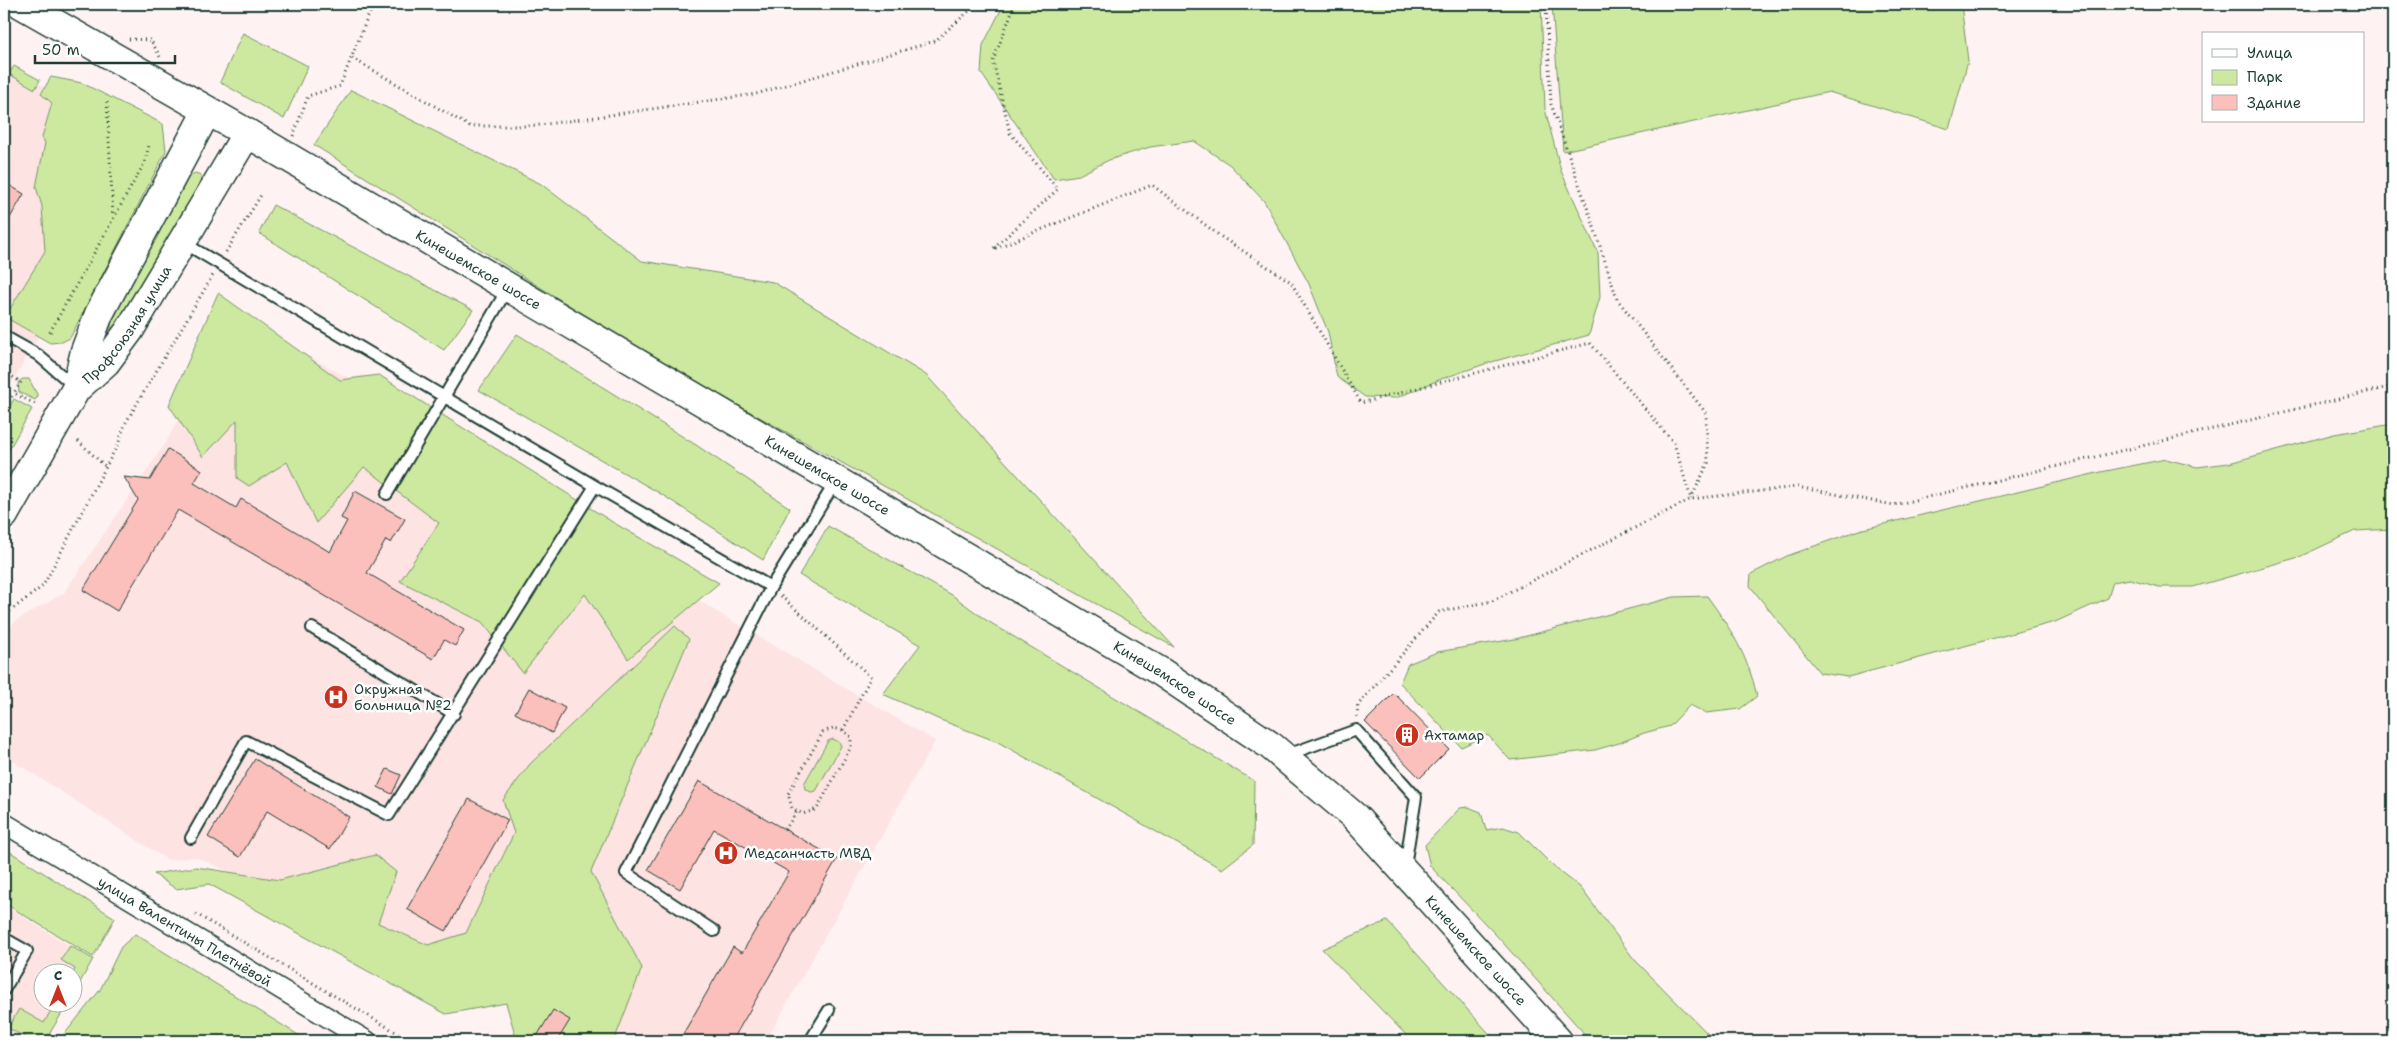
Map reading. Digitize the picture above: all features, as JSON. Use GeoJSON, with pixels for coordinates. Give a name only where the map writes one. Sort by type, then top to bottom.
{"type":"FeatureCollection","features":[{"type":"Feature","properties":{"kind":"main road","name":"Кинешемское шоссе"},"geometry":{"type":"LineString","coordinates":[[22,4],[247,133],[1161,672],[1283,756],[1355,817],[1558,1041]]}},
{"type":"Feature","properties":{"kind":"main road"},"geometry":{"type":"LineString","coordinates":[[76,389],[85,351],[99,314],[207,111]]}},
{"type":"Feature","properties":{"kind":"main road","name":"Профсоюзная улица"},"geometry":{"type":"LineString","coordinates":[[4,516],[76,389],[106,362],[129,331],[247,133]]}},
{"type":"Feature","properties":{"kind":"street","name":"улица Валентины Плетнёвой"},"geometry":{"type":"LineString","coordinates":[[4,823],[367,1041]]}},
{"type":"Feature","properties":{"kind":"lane"},"geometry":{"type":"LineString","coordinates":[[183,242],[771,587]]}},
{"type":"Feature","properties":{"kind":"lane"},"geometry":{"type":"LineString","coordinates":[[386,494],[508,287]]}},
{"type":"Feature","properties":{"kind":"lane"},"geometry":{"type":"LineString","coordinates":[[4,336],[38,355],[76,389]]}},
{"type":"Feature","properties":{"kind":"lane"},"geometry":{"type":"LineString","coordinates":[[714,930],[626,873],[771,587],[836,480]]}},
{"type":"Feature","properties":{"kind":"lane"},"geometry":{"type":"LineString","coordinates":[[191,838],[246,741],[389,816],[454,714],[508,623],[596,486]]}},
{"type":"Feature","properties":{"kind":"lane"},"geometry":{"type":"LineString","coordinates":[[312,628],[454,714]]}},
{"type":"Feature","properties":{"kind":"lane"},"geometry":{"type":"LineString","coordinates":[[1283,756],[1356,730],[1416,797],[1405,870]]}},
{"type":"Feature","properties":{"kind":"lane"},"geometry":{"type":"LineString","coordinates":[[4,938],[27,951],[4,990]]}},
{"type":"Feature","properties":{"kind":"lane"},"geometry":{"type":"LineString","coordinates":[[810,1041],[829,1010]]}},
{"type":"Feature","properties":{"kind":"path"},"geometry":{"type":"LineString","coordinates":[[292,139],[308,96],[340,86],[373,4]]}},
{"type":"Feature","properties":{"kind":"path"},"geometry":{"type":"LineString","coordinates":[[352,58],[469,126],[533,126],[756,94],[934,41],[977,4]]}},
{"type":"Feature","properties":{"kind":"path"},"geometry":{"type":"LineString","coordinates":[[1015,4],[993,61],[1010,133],[1058,189],[993,249],[1152,185],[1220,236],[1291,282],[1361,402],[1590,343],[1674,443],[1691,499]]}},
{"type":"Feature","properties":{"kind":"path"},"geometry":{"type":"LineString","coordinates":[[1546,4],[1551,104],[1596,230],[1617,299],[1706,413],[1708,463],[1691,499]]}},
{"type":"Feature","properties":{"kind":"path"},"geometry":{"type":"LineString","coordinates":[[108,102],[113,218]]}},
{"type":"Feature","properties":{"kind":"path"},"geometry":{"type":"LineString","coordinates":[[50,332],[145,162],[149,145]]}},
{"type":"Feature","properties":{"kind":"path"},"geometry":{"type":"LineString","coordinates":[[4,619],[6,614],[43,586],[119,442],[125,424],[260,195]]}},
{"type":"Feature","properties":{"kind":"path"},"geometry":{"type":"LineString","coordinates":[[4,372],[21,382],[4,410]]}},
{"type":"Feature","properties":{"kind":"path"},"geometry":{"type":"LineString","coordinates":[[1356,730],[1358,705],[1439,612],[1492,600],[1691,499],[1797,487],[1894,505],[2393,386]]}},
{"type":"Feature","properties":{"kind":"path"},"geometry":{"type":"LineString","coordinates":[[14,394],[35,404]]}},
{"type":"Feature","properties":{"kind":"path"},"geometry":{"type":"LineString","coordinates":[[78,441],[106,467]]}},
{"type":"Feature","properties":{"kind":"path"},"geometry":{"type":"LineString","coordinates":[[771,587],[872,677],[843,730]]}},
{"type":"Feature","properties":{"kind":"path"},"geometry":{"type":"LineString","coordinates":[[833,728],[843,730],[851,737],[851,747],[818,809],[803,814],[792,808],[788,794],[823,732],[833,728]]}},
{"type":"Feature","properties":{"kind":"path"},"geometry":{"type":"LineString","coordinates":[[786,830],[797,811]]}},
{"type":"Feature","properties":{"kind":"path"},"geometry":{"type":"LineString","coordinates":[[190,911],[411,1041]]}},
{"type":"Feature","properties":{"kind":"shaded area"},"geometry":{"type":"Polygon","coordinates":[[[4,64],[59,95],[50,195],[46,323],[4,397],[4,64]]]}},
{"type":"Feature","properties":{"kind":"shaded area","name":"Окружная больница №2"},"geometry":{"type":"Polygon","coordinates":[[[231,314],[429,422],[715,611],[935,741],[766,1041],[631,1041],[519,965],[448,969],[196,857],[168,860],[4,755],[4,638],[14,622],[64,593],[167,441],[231,314]]]}},
{"type":"Feature","properties":{"kind":"shaded area"},"geometry":{"type":"Polygon","coordinates":[[[4,905],[70,946],[61,960],[64,962],[32,962],[32,1012],[50,1012],[44,1023],[19,1009],[8,1028],[10,1041],[4,1041],[4,905]]]}},
{"type":"Feature","properties":{"kind":"green space"},"geometry":{"type":"Polygon","coordinates":[[[1004,4],[1541,4],[1545,109],[1561,171],[1598,253],[1600,297],[1589,335],[1488,363],[1441,379],[1396,398],[1365,397],[1337,377],[1328,332],[1309,284],[1264,201],[1230,165],[1194,141],[1150,147],[1109,160],[1079,175],[1054,179],[981,73],[983,45],[1004,4]]]}},
{"type":"Feature","properties":{"kind":"green space"},"geometry":{"type":"Polygon","coordinates":[[[1552,4],[1961,4],[1968,61],[1949,129],[1829,92],[1563,151],[1552,4]]]}},
{"type":"Feature","properties":{"kind":"green space"},"geometry":{"type":"Polygon","coordinates":[[[243,33],[308,66],[284,119],[220,82],[243,33]]]}},
{"type":"Feature","properties":{"kind":"green space"},"geometry":{"type":"Polygon","coordinates":[[[14,66],[40,80],[35,89],[9,74],[14,66]]]}},
{"type":"Feature","properties":{"kind":"green space"},"geometry":{"type":"Polygon","coordinates":[[[51,77],[82,83],[163,124],[166,151],[70,338],[62,342],[50,343],[5,317],[45,251],[42,206],[36,187],[45,143],[42,137],[52,103],[41,94],[51,77]]]}},
{"type":"Feature","properties":{"kind":"green space"},"geometry":{"type":"Polygon","coordinates":[[[351,90],[541,184],[642,261],[773,282],[926,375],[1174,647],[651,357],[314,145],[351,90]]]}},
{"type":"Feature","properties":{"kind":"green space"},"geometry":{"type":"Polygon","coordinates":[[[195,173],[201,175],[201,182],[121,322],[111,330],[111,317],[188,177],[195,173]]]}},
{"type":"Feature","properties":{"kind":"green space"},"geometry":{"type":"Polygon","coordinates":[[[273,205],[473,310],[444,350],[259,233],[273,205]]]}},
{"type":"Feature","properties":{"kind":"green space"},"geometry":{"type":"Polygon","coordinates":[[[218,293],[340,380],[379,375],[614,523],[719,583],[628,659],[585,594],[523,673],[482,622],[400,581],[439,523],[364,467],[316,523],[287,462],[249,486],[237,478],[237,420],[203,457],[169,405],[218,293]]]}},
{"type":"Feature","properties":{"kind":"green space"},"geometry":{"type":"Polygon","coordinates":[[[517,334],[696,445],[790,508],[763,560],[661,494],[479,390],[517,334]]]}},
{"type":"Feature","properties":{"kind":"green space"},"geometry":{"type":"Polygon","coordinates":[[[22,379],[29,379],[38,396],[35,400],[19,392],[18,383],[22,379]]]}},
{"type":"Feature","properties":{"kind":"green space"},"geometry":{"type":"Polygon","coordinates":[[[14,399],[32,409],[4,458],[4,417],[14,399]]]}},
{"type":"Feature","properties":{"kind":"green space"},"geometry":{"type":"Polygon","coordinates":[[[2393,424],[2393,529],[2355,531],[2299,557],[2193,587],[2159,587],[2130,579],[2113,582],[2108,598],[2055,622],[1848,677],[1820,673],[1750,586],[1751,574],[1787,556],[1859,530],[2101,472],[2166,459],[2197,467],[2229,463],[2334,434],[2393,424]]]}},
{"type":"Feature","properties":{"kind":"green space"},"geometry":{"type":"Polygon","coordinates":[[[828,526],[952,595],[986,620],[1254,781],[1253,845],[1222,869],[998,742],[938,719],[883,694],[920,645],[799,575],[828,526]]]}},
{"type":"Feature","properties":{"kind":"green space"},"geometry":{"type":"Polygon","coordinates":[[[1707,596],[1738,643],[1749,668],[1757,696],[1740,709],[1706,713],[1690,705],[1670,726],[1644,733],[1619,743],[1595,750],[1510,760],[1488,735],[1461,747],[1400,683],[1408,664],[1437,652],[1515,639],[1674,597],[1707,596]]]}},
{"type":"Feature","properties":{"kind":"green space"},"geometry":{"type":"Polygon","coordinates":[[[675,626],[689,639],[591,872],[642,968],[614,1041],[517,1041],[506,1003],[446,1014],[209,884],[176,889],[154,874],[196,867],[280,880],[375,855],[396,872],[378,923],[428,945],[466,933],[514,833],[503,800],[530,764],[675,626]]]}},
{"type":"Feature","properties":{"kind":"green space"},"geometry":{"type":"Polygon","coordinates":[[[833,739],[839,742],[841,746],[816,791],[811,792],[805,789],[804,784],[828,741],[833,739]]]}},
{"type":"Feature","properties":{"kind":"green space"},"geometry":{"type":"Polygon","coordinates":[[[1468,807],[1481,812],[1486,830],[1503,827],[1519,832],[1554,867],[1580,887],[1634,959],[1715,1041],[1591,1041],[1496,935],[1430,866],[1425,845],[1460,808],[1468,807]]]}},
{"type":"Feature","properties":{"kind":"green space"},"geometry":{"type":"Polygon","coordinates":[[[4,848],[115,918],[93,957],[4,903],[4,848]]]}},
{"type":"Feature","properties":{"kind":"green space"},"geometry":{"type":"Polygon","coordinates":[[[1387,921],[1496,1041],[1412,1041],[1322,949],[1387,921]]]}},
{"type":"Feature","properties":{"kind":"green space"},"geometry":{"type":"Polygon","coordinates":[[[135,934],[308,1041],[59,1041],[100,990],[121,947],[135,934]]]}},
{"type":"Feature","properties":{"kind":"green space"},"geometry":{"type":"Polygon","coordinates":[[[70,946],[93,959],[82,979],[82,962],[64,962],[61,960],[70,946]]]}},
{"type":"Feature","properties":{"kind":"green space"},"geometry":{"type":"Polygon","coordinates":[[[19,1009],[44,1023],[50,1012],[63,1012],[45,1041],[32,1041],[8,1028],[19,1009]]]}},
{"type":"Feature","properties":{"kind":"building"},"geometry":{"type":"Polygon","coordinates":[[[4,182],[24,194],[4,228],[4,182]]]}},
{"type":"Feature","properties":{"kind":"building","name":"Окружная больница №2"},"geometry":{"type":"Polygon","coordinates":[[[168,449],[202,470],[194,483],[236,508],[241,499],[330,552],[347,521],[341,518],[355,491],[405,519],[391,543],[386,540],[367,573],[464,630],[455,646],[444,640],[433,659],[178,510],[117,611],[83,590],[138,500],[124,477],[150,480],[168,449]]]}},
{"type":"Feature","properties":{"kind":"building"},"geometry":{"type":"Polygon","coordinates":[[[529,688],[565,708],[552,733],[515,713],[529,688]]]}},
{"type":"Feature","properties":{"kind":"building","name":"Ахтамар"},"geometry":{"type":"Polygon","coordinates":[[[1394,693],[1449,749],[1420,778],[1365,722],[1394,693]]]}},
{"type":"Feature","properties":{"kind":"building"},"geometry":{"type":"Polygon","coordinates":[[[255,759],[349,817],[330,849],[267,811],[240,857],[208,837],[255,759]]]}},
{"type":"Feature","properties":{"kind":"building"},"geometry":{"type":"Polygon","coordinates":[[[387,769],[401,775],[392,794],[378,787],[387,769]]]}},
{"type":"Feature","properties":{"kind":"building","name":"Медсанчасть МВД"},"geometry":{"type":"Polygon","coordinates":[[[699,781],[837,859],[732,1041],[679,1041],[733,947],[742,953],[789,872],[714,829],[680,889],[648,870],[699,781]]]}},
{"type":"Feature","properties":{"kind":"building"},"geometry":{"type":"Polygon","coordinates":[[[469,799],[508,820],[446,931],[407,909],[469,799]]]}},
{"type":"Feature","properties":{"kind":"building"},"geometry":{"type":"Polygon","coordinates":[[[553,1010],[570,1020],[557,1041],[534,1041],[553,1010]]]}},
{"type":"Feature","properties":{"kind":"place","name":"Окружная больница №2"},"geometry":{"type":"Point","coordinates":[336,697]}},
{"type":"Feature","properties":{"kind":"place","name":"Ахтамар"},"geometry":{"type":"Point","coordinates":[1407,735]}},
{"type":"Feature","properties":{"kind":"place","name":"Медсанчасть МВД"},"geometry":{"type":"Point","coordinates":[726,853]}}]}
